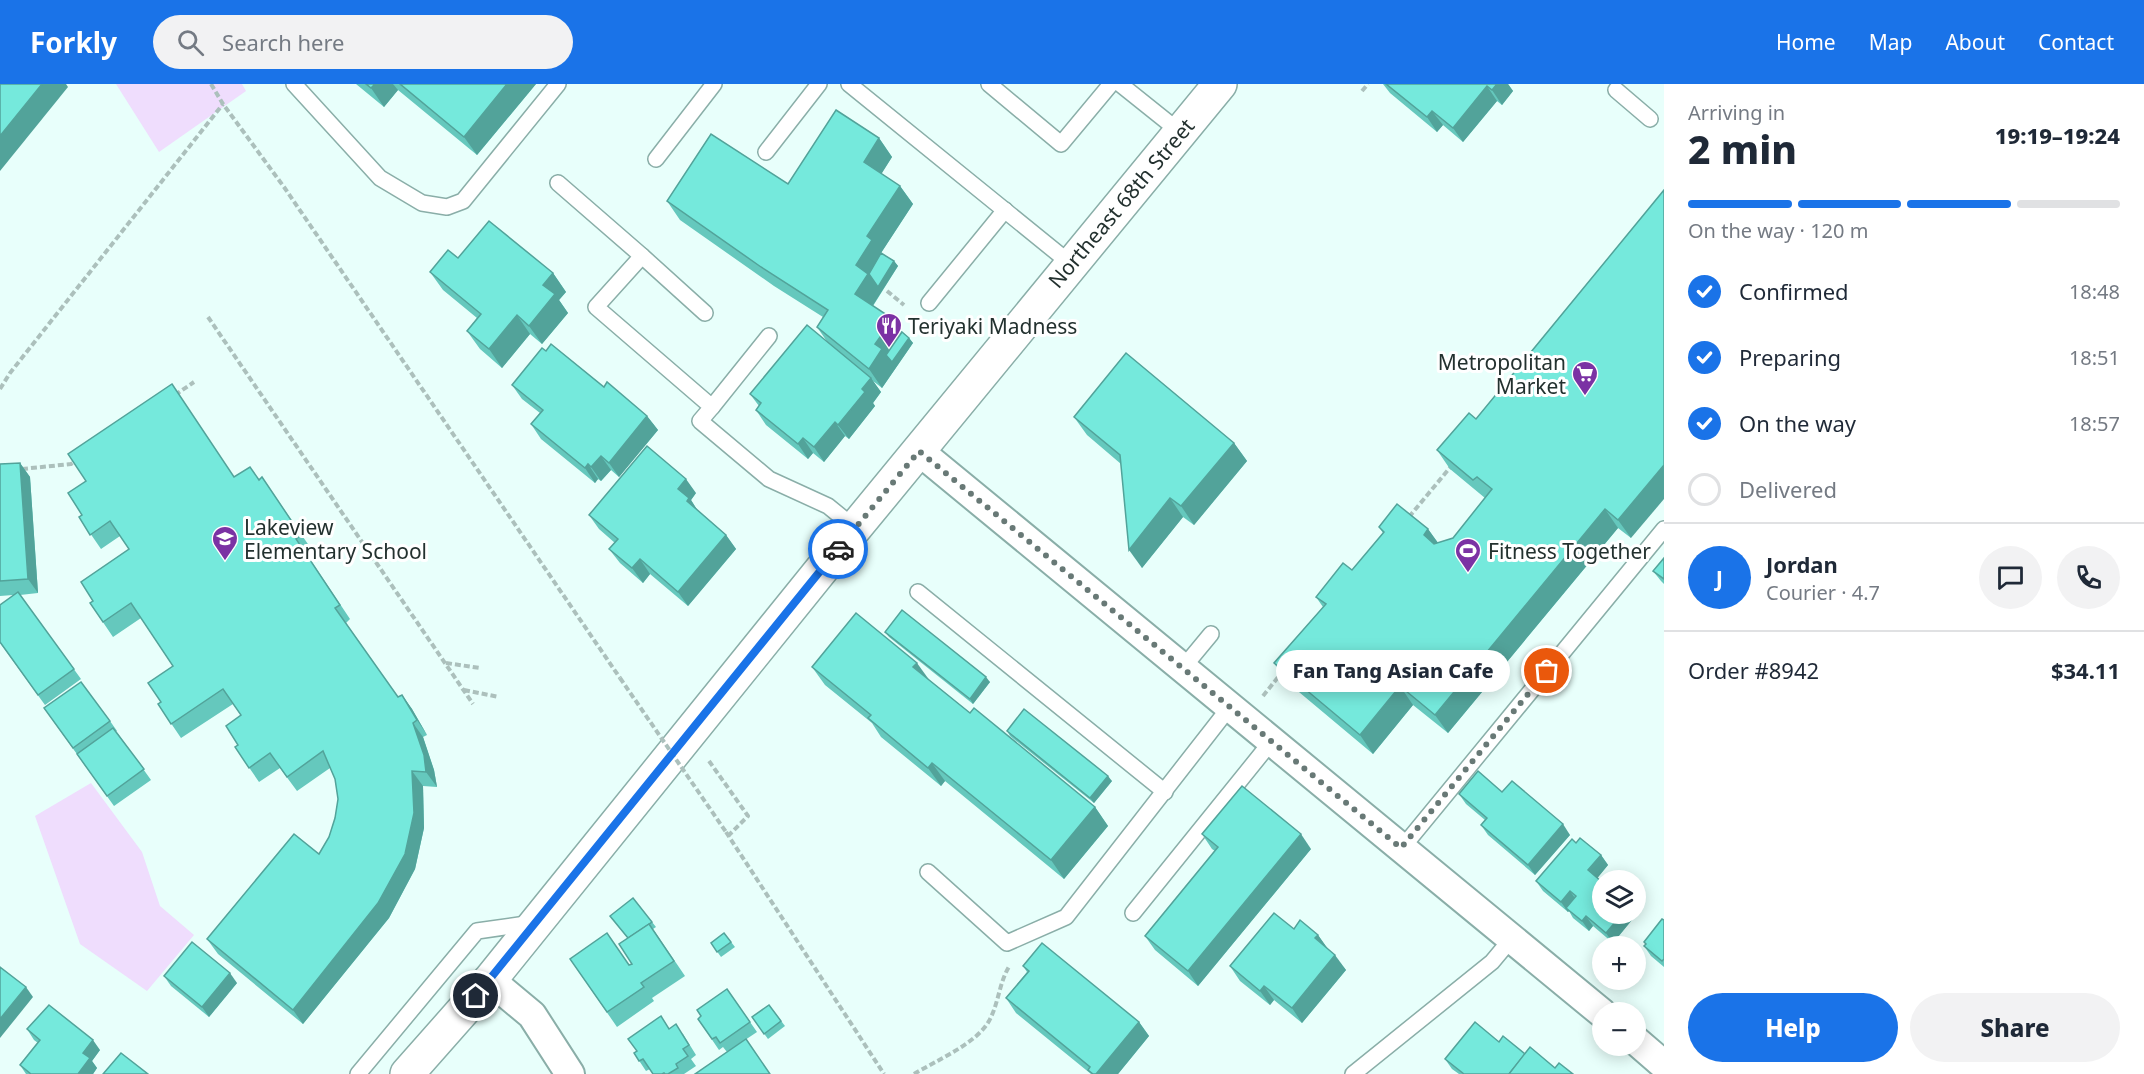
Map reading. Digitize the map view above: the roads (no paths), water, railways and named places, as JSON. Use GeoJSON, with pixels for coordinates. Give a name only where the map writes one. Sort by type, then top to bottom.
{"type":"FeatureCollection","features":[{"type":"Feature","properties":{"kind":"main road","name":"Northeast 68th Street"},"geometry":{"type":"LineString","coordinates":[[406,1074],[490,980],[855,528],[1220,84]]}},
{"type":"Feature","properties":{"kind":"street"},"geometry":{"type":"LineString","coordinates":[[919,451],[1592,1005]]}},
{"type":"Feature","properties":{"kind":"street"},"geometry":{"type":"LineString","coordinates":[[490,980],[532,1015],[570,1074]]}},
{"type":"Feature","properties":{"kind":"street"},"geometry":{"type":"LineString","coordinates":[[1646,1049],[1664,1065]]}},
{"type":"Feature","properties":{"kind":"lane"},"geometry":{"type":"LineString","coordinates":[[294,84],[380,178],[422,203],[447,207],[463,201],[558,84]]}},
{"type":"Feature","properties":{"kind":"lane"},"geometry":{"type":"LineString","coordinates":[[656,159],[714,84]]}},
{"type":"Feature","properties":{"kind":"lane"},"geometry":{"type":"LineString","coordinates":[[766,152],[819,84]]}},
{"type":"Feature","properties":{"kind":"lane"},"geometry":{"type":"LineString","coordinates":[[849,84],[1071,264]]}},
{"type":"Feature","properties":{"kind":"lane"},"geometry":{"type":"LineString","coordinates":[[989,84],[1061,144],[1111,84]]}},
{"type":"Feature","properties":{"kind":"lane"},"geometry":{"type":"LineString","coordinates":[[1120,84],[1180,132]]}},
{"type":"Feature","properties":{"kind":"lane"},"geometry":{"type":"LineString","coordinates":[[1616,90],[1650,119]]}},
{"type":"Feature","properties":{"kind":"lane"},"geometry":{"type":"LineString","coordinates":[[558,183],[705,312]]}},
{"type":"Feature","properties":{"kind":"lane"},"geometry":{"type":"LineString","coordinates":[[928,303],[1005,210]]}},
{"type":"Feature","properties":{"kind":"lane"},"geometry":{"type":"LineString","coordinates":[[642,256],[596,307],[712,407]]}},
{"type":"Feature","properties":{"kind":"lane"},"geometry":{"type":"LineString","coordinates":[[769,336],[700,421],[770,479],[828,506],[855,528]]}},
{"type":"Feature","properties":{"kind":"lane"},"geometry":{"type":"LineString","coordinates":[[1401,848],[1664,529]]}},
{"type":"Feature","properties":{"kind":"lane"},"geometry":{"type":"LineString","coordinates":[[918,592],[1165,792]]}},
{"type":"Feature","properties":{"kind":"lane"},"geometry":{"type":"LineString","coordinates":[[1182,669],[1211,634]]}},
{"type":"Feature","properties":{"kind":"lane"},"geometry":{"type":"LineString","coordinates":[[928,872],[1007,944],[1066,917],[1229,708]]}},
{"type":"Feature","properties":{"kind":"lane"},"geometry":{"type":"LineString","coordinates":[[1133,913],[1271,742]]}},
{"type":"Feature","properties":{"kind":"lane"},"geometry":{"type":"LineString","coordinates":[[358,1074],[477,931],[536,923]]}},
{"type":"Feature","properties":{"kind":"lane"},"geometry":{"type":"LineString","coordinates":[[1353,1074],[1492,962],[1512,938]]}},
{"type":"Feature","properties":{"kind":"place","name":"Teriyaki Madness"},"geometry":{"type":"Point","coordinates":[889,349]}},
{"type":"Feature","properties":{"kind":"place","name":"Metropolitan Market"},"geometry":{"type":"Point","coordinates":[1585,397]}},
{"type":"Feature","properties":{"kind":"place","name":"Lakeview Elementary School"},"geometry":{"type":"Point","coordinates":[225,562]}},
{"type":"Feature","properties":{"kind":"place","name":"Fitness Together"},"geometry":{"type":"Point","coordinates":[1468,574]}},
{"type":"Feature","properties":{"kind":"place","name":"Fan Tang Asian Cafe"},"geometry":{"type":"Point","coordinates":[1547,671]}}]}
